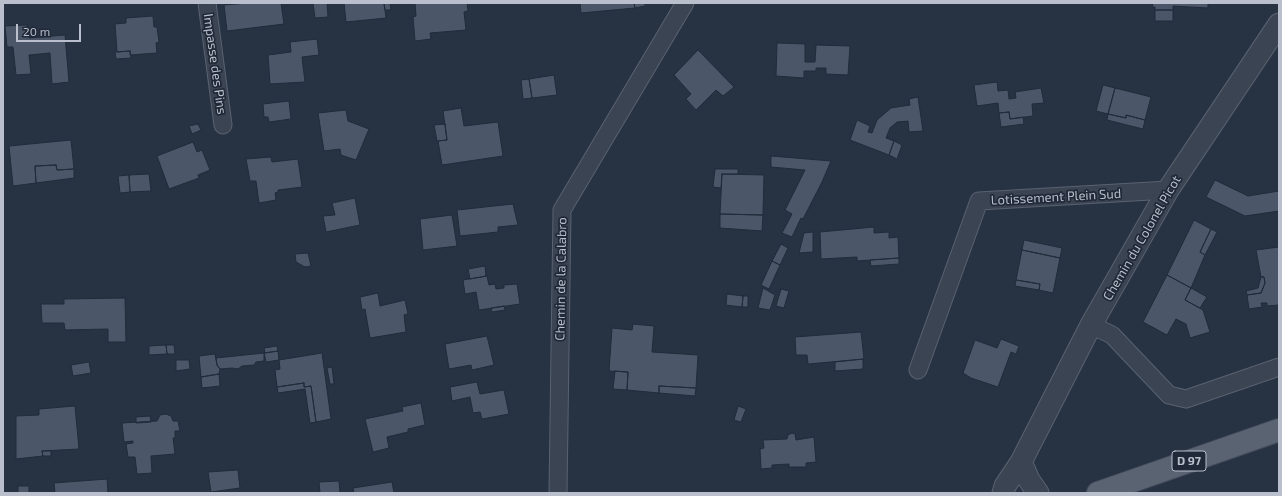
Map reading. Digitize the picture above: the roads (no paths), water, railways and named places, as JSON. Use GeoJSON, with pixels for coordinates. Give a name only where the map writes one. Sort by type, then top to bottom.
{"type":"FeatureCollection","features":[{"type":"Feature","properties":{"kind":"main road","name":"D 97"},"geometry":{"type":"LineString","coordinates":[[1098,493],[1279,430]]}},
{"type":"Feature","properties":{"kind":"street","name":"Impasse des Pins"},"geometry":{"type":"LineString","coordinates":[[207,3],[223,125]]}},
{"type":"Feature","properties":{"kind":"street","name":"Chemin de la Calabro"},"geometry":{"type":"LineString","coordinates":[[558,493],[562,210],[685,3]]}},
{"type":"Feature","properties":{"kind":"street","name":"Chemin du Colonel Picot"},"geometry":{"type":"LineString","coordinates":[[1003,493],[1004,486],[1021,462],[1091,325],[1168,190],[1279,24]]}},
{"type":"Feature","properties":{"kind":"street","name":"Lotissement Plein Sud"},"geometry":{"type":"LineString","coordinates":[[918,370],[979,201],[1168,190]]}},
{"type":"Feature","properties":{"kind":"street"},"geometry":{"type":"LineString","coordinates":[[1091,325],[1112,335],[1169,395],[1186,399],[1279,367]]}},
{"type":"Feature","properties":{"kind":"street"},"geometry":{"type":"LineString","coordinates":[[1021,462],[1029,480],[1038,493]]}}]}
